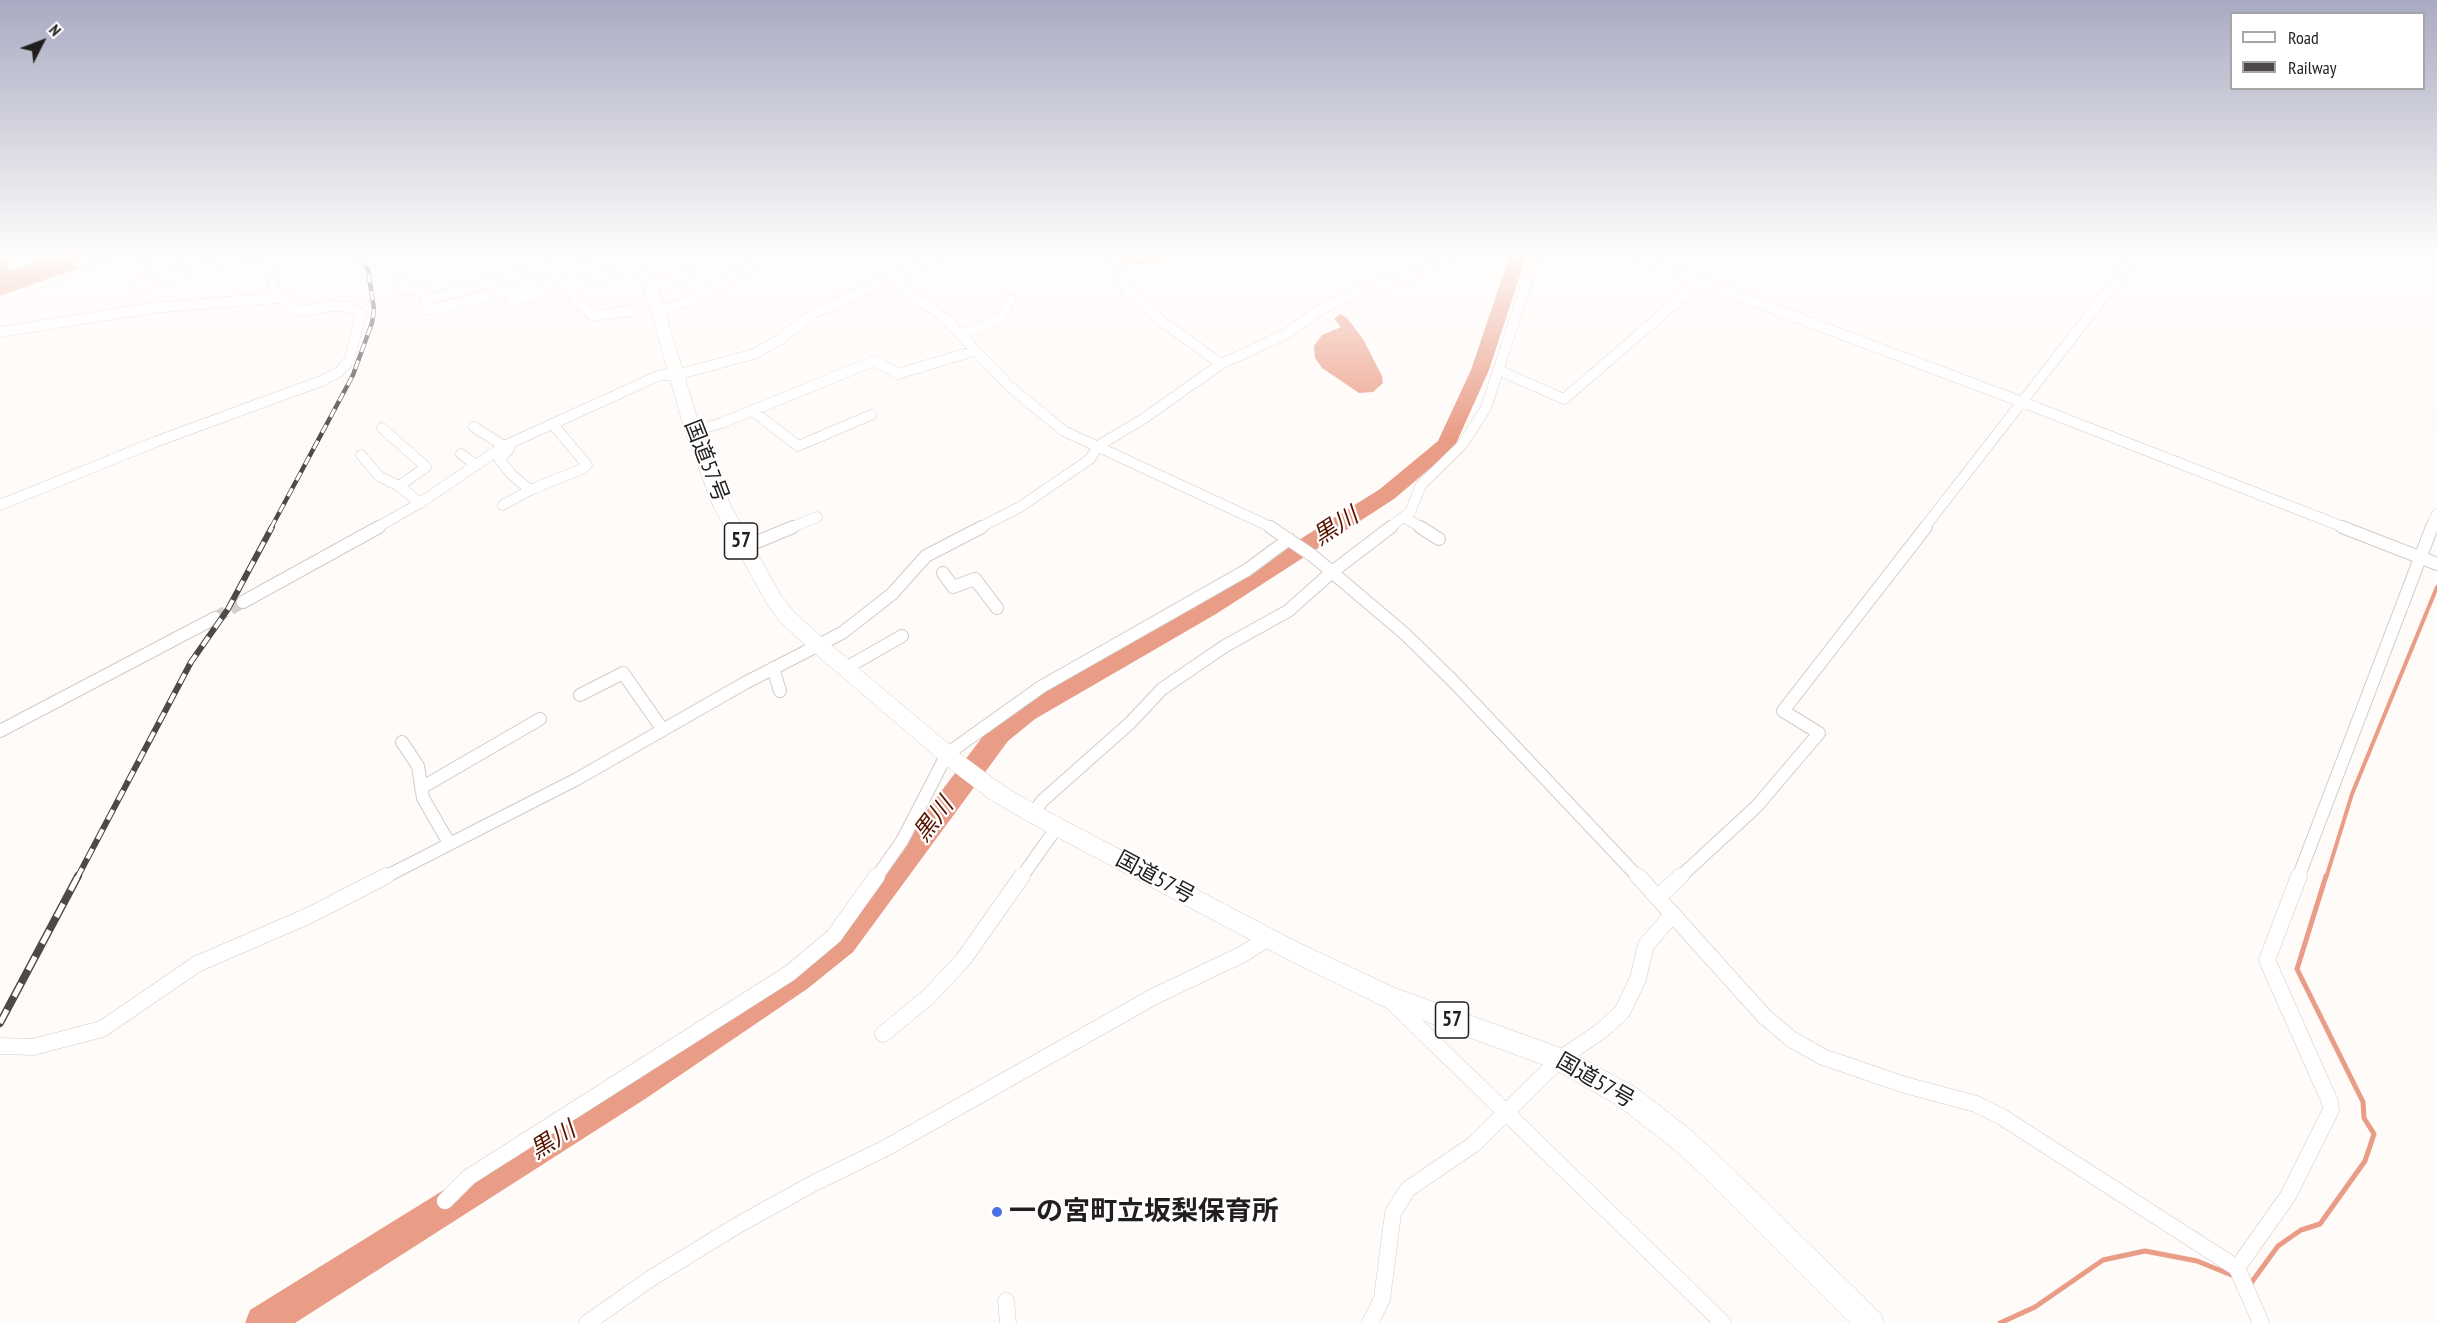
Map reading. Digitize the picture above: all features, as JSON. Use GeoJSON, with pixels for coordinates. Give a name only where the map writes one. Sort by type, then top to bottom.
{"type":"FeatureCollection","features":[{"type":"Feature","properties":{"kind":"highway","name":"国道57号"},"geometry":{"type":"LineString","coordinates":[[659,316],[693,431],[722,506],[773,597],[787,617],[818,645],[952,758],[984,784],[1033,814],[1268,938],[1387,996],[1560,1059],[1626,1096],[1678,1136],[1870,1323]]}},
{"type":"Feature","properties":{"kind":"street"},"geometry":{"type":"LineString","coordinates":[[0,332],[103,316]]}},
{"type":"Feature","properties":{"kind":"street"},"geometry":{"type":"LineString","coordinates":[[0,505],[154,442],[321,381],[339,372],[349,361],[361,316]]}},
{"type":"Feature","properties":{"kind":"street"},"geometry":{"type":"LineString","coordinates":[[530,490],[512,475],[499,459],[505,451],[556,428],[636,384],[660,375],[676,375],[754,354],[779,340],[810,316]]}},
{"type":"Feature","properties":{"kind":"street"},"geometry":{"type":"LineString","coordinates":[[942,316],[974,351],[1037,411],[1064,431],[1245,513],[1289,539],[1332,572],[1416,644],[1658,897],[1764,1016],[1807,1050],[1905,1085],[1976,1104],[2012,1124],[2237,1268],[2261,1323]]}},
{"type":"Feature","properties":{"kind":"street"},"geometry":{"type":"LineString","coordinates":[[960,335],[1000,319],[1002,316]]}},
{"type":"Feature","properties":{"kind":"street"},"geometry":{"type":"LineString","coordinates":[[1155,316],[1221,364]]}},
{"type":"Feature","properties":{"kind":"street"},"geometry":{"type":"LineString","coordinates":[[0,1046],[33,1047],[102,1029],[197,964],[308,916],[577,779],[773,668],[842,633],[892,594],[926,556],[1020,507],[1090,459],[1098,446],[1143,419],[1221,364],[1286,334],[1311,316]]}},
{"type":"Feature","properties":{"kind":"street"},"geometry":{"type":"LineString","coordinates":[[1033,814],[1042,801],[1122,731],[1162,689],[1225,646],[1288,611],[1332,572],[1410,512],[1421,485],[1462,445],[1486,408],[1516,316]]}},
{"type":"Feature","properties":{"kind":"street"},"geometry":{"type":"LineString","coordinates":[[1498,370],[1564,399],[1661,316]]}},
{"type":"Feature","properties":{"kind":"street"},"geometry":{"type":"LineString","coordinates":[[1793,316],[2022,402],[2437,564]]}},
{"type":"Feature","properties":{"kind":"street"},"geometry":{"type":"LineString","coordinates":[[1658,897],[1757,806],[1819,733],[1783,711],[2090,316]]}},
{"type":"Feature","properties":{"kind":"street"},"geometry":{"type":"LineString","coordinates":[[693,431],[753,411],[874,361],[898,374],[974,351]]}},
{"type":"Feature","properties":{"kind":"street"},"geometry":{"type":"LineString","coordinates":[[243,602],[315,564],[420,503],[475,464],[504,447],[622,392]]}},
{"type":"Feature","properties":{"kind":"street"},"geometry":{"type":"LineString","coordinates":[[753,411],[798,446],[871,415]]}},
{"type":"Feature","properties":{"kind":"street"},"geometry":{"type":"LineString","coordinates":[[474,427],[504,447]]}},
{"type":"Feature","properties":{"kind":"street"},"geometry":{"type":"LineString","coordinates":[[382,428],[426,467],[399,486]]}},
{"type":"Feature","properties":{"kind":"street"},"geometry":{"type":"LineString","coordinates":[[503,505],[530,490],[587,465],[556,428]]}},
{"type":"Feature","properties":{"kind":"street"},"geometry":{"type":"LineString","coordinates":[[461,454],[475,464]]}},
{"type":"Feature","properties":{"kind":"street"},"geometry":{"type":"LineString","coordinates":[[361,455],[379,476],[399,486],[420,503]]}},
{"type":"Feature","properties":{"kind":"street"},"geometry":{"type":"LineString","coordinates":[[2237,1268],[2288,1196],[2331,1110],[2330,1102],[2267,960],[2437,514]]}},
{"type":"Feature","properties":{"kind":"street"},"geometry":{"type":"LineString","coordinates":[[745,547],[817,517]]}},
{"type":"Feature","properties":{"kind":"street"},"geometry":{"type":"LineString","coordinates":[[1404,517],[1437,534]]}},
{"type":"Feature","properties":{"kind":"street"},"geometry":{"type":"LineString","coordinates":[[445,1201],[470,1177],[790,973],[815,953],[834,936],[902,841],[952,758],[1041,687],[1247,570],[1289,539]]}},
{"type":"Feature","properties":{"kind":"street"},"geometry":{"type":"LineString","coordinates":[[943,573],[953,587],[975,579],[997,608]]}},
{"type":"Feature","properties":{"kind":"street"},"geometry":{"type":"LineString","coordinates":[[0,731],[215,618]]}},
{"type":"Feature","properties":{"kind":"street"},"geometry":{"type":"LineString","coordinates":[[846,668],[902,636]]}},
{"type":"Feature","properties":{"kind":"street"},"geometry":{"type":"LineString","coordinates":[[773,668],[780,691]]}},
{"type":"Feature","properties":{"kind":"street"},"geometry":{"type":"LineString","coordinates":[[580,695],[623,673],[663,730]]}},
{"type":"Feature","properties":{"kind":"street"},"geometry":{"type":"LineString","coordinates":[[421,788],[540,719]]}},
{"type":"Feature","properties":{"kind":"street"},"geometry":{"type":"LineString","coordinates":[[402,742],[418,766],[423,798],[449,843]]}},
{"type":"Feature","properties":{"kind":"street"},"geometry":{"type":"LineString","coordinates":[[883,1034],[927,998],[963,960],[1057,827]]}},
{"type":"Feature","properties":{"kind":"street"},"geometry":{"type":"LineString","coordinates":[[1370,1323],[1382,1299],[1394,1213],[1408,1189],[1474,1144],[1560,1059],[1608,1026],[1622,1012],[1638,979],[1646,945],[1673,914]]}},
{"type":"Feature","properties":{"kind":"street"},"geometry":{"type":"LineString","coordinates":[[587,1323],[653,1277],[738,1225],[884,1149],[1153,997],[1244,954],[1268,938]]}},
{"type":"Feature","properties":{"kind":"street"},"geometry":{"type":"LineString","coordinates":[[1387,996],[1407,1019],[1506,1111],[1723,1323]]}},
{"type":"Feature","properties":{"kind":"street"},"geometry":{"type":"LineString","coordinates":[[1006,1301],[1008,1323]]}},
{"type":"Feature","properties":{"kind":"shaded area"},"geometry":{"type":"Polygon","coordinates":[[[1338,316],[1347,318],[1363,339],[1382,376],[1383,383],[1373,392],[1359,393],[1322,368],[1315,358],[1314,346],[1322,335],[1341,327],[1334,319],[1338,316]]]}},
{"type":"Feature","properties":{"kind":"waterway","name":"黒川"},"geometry":{"type":"LineString","coordinates":[[263,1323],[634,1089],[797,980],[843,943],[999,734],[1026,712],[1208,608],[1387,494],[1447,444],[1480,370],[1498,316]]}},
{"type":"Feature","properties":{"kind":"waterway"},"geometry":{"type":"LineString","coordinates":[[2326,878],[2352,794],[2437,587]]}},
{"type":"Feature","properties":{"kind":"waterway"},"geometry":{"type":"LineString","coordinates":[[2249,1282],[2251,1283],[2278,1246],[2301,1230],[2320,1224],[2365,1161],[2374,1134],[2364,1118],[2363,1102],[2297,969],[2326,876]]}},
{"type":"Feature","properties":{"kind":"waterway"},"geometry":{"type":"LineString","coordinates":[[2000,1323],[2035,1307],[2103,1260],[2145,1251],[2197,1261],[2234,1276]]}},
{"type":"Feature","properties":{"kind":"tunnel"},"geometry":{"type":"LineString","coordinates":[[215,618],[243,602]]}},
{"type":"Feature","properties":{"kind":"railway"},"geometry":{"type":"LineString","coordinates":[[271,528],[353,375],[373,316]]}},
{"type":"Feature","properties":{"kind":"railway"},"geometry":{"type":"LineString","coordinates":[[77,878],[191,662],[228,609],[272,527]]}},
{"type":"Feature","properties":{"kind":"railway"},"geometry":{"type":"LineString","coordinates":[[0,1023],[78,876]]}},
{"type":"Feature","properties":{"kind":"place","name":"一の宮町立坂梨保育所"},"geometry":{"type":"Point","coordinates":[997,1212]}}]}
